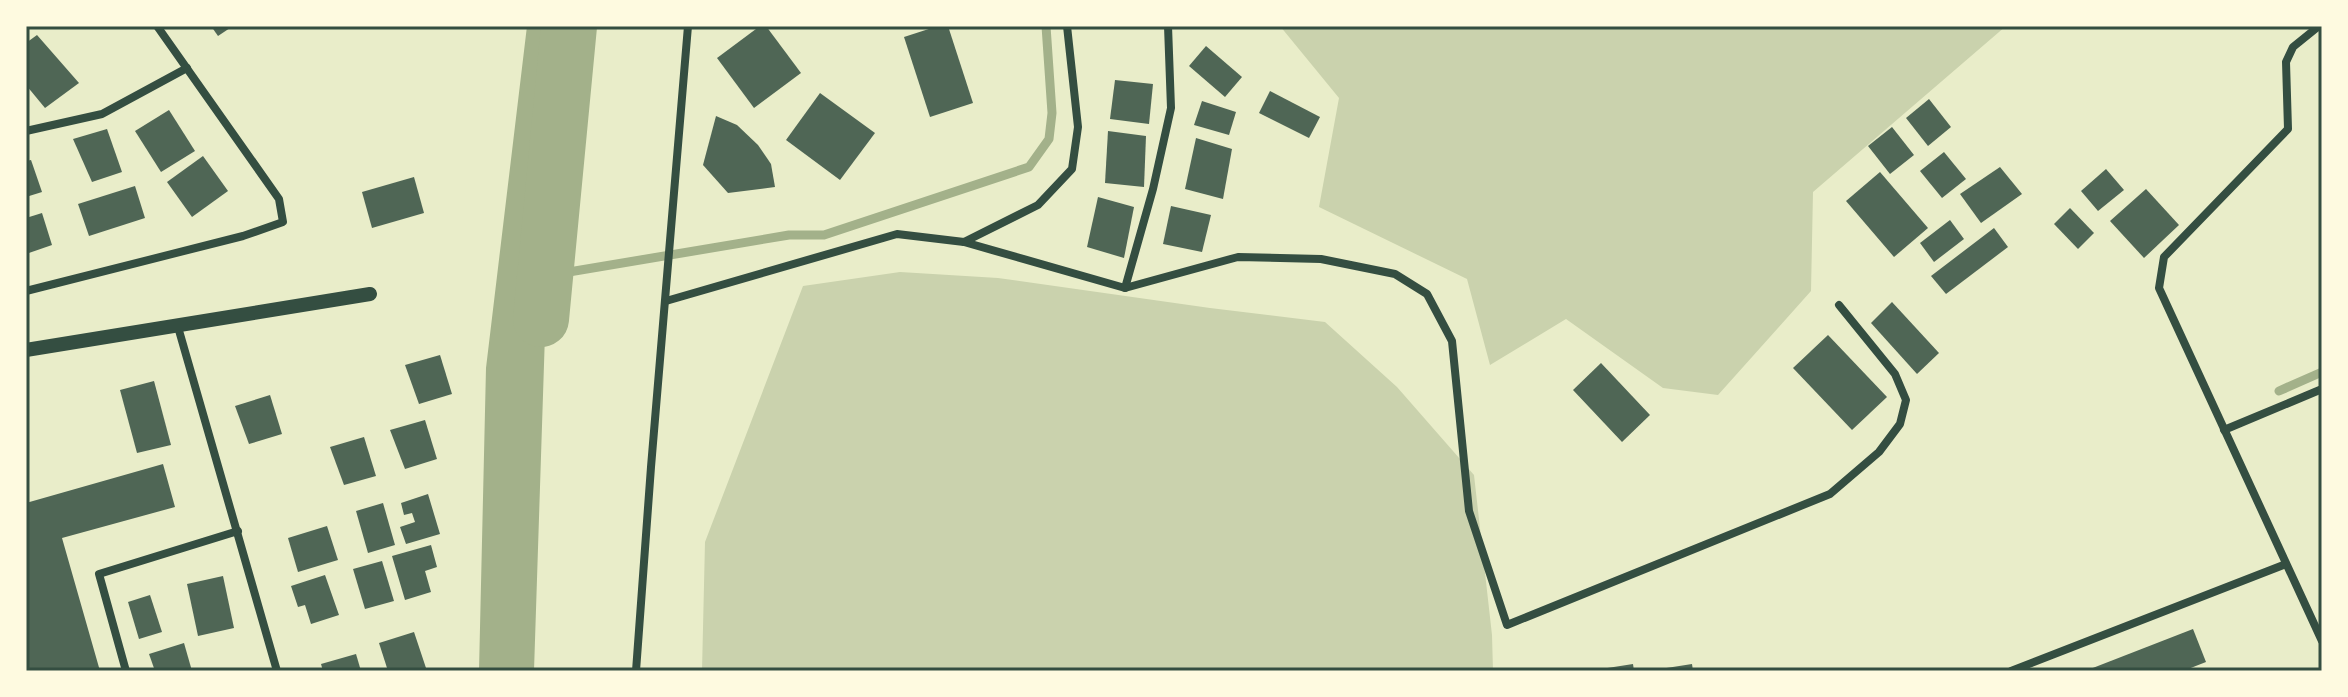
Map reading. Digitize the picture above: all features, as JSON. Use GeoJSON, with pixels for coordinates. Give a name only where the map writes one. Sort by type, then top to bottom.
{"type":"FeatureCollection","features":[{"type":"Feature","properties":{"kind":"street"},"geometry":{"type":"LineString","coordinates":[[26,291],[243,236],[283,222],[279,199],[157,26]]}},
{"type":"Feature","properties":{"kind":"street"},"geometry":{"type":"LineString","coordinates":[[636,671],[688,26]]}},
{"type":"Feature","properties":{"kind":"street"},"geometry":{"type":"LineString","coordinates":[[964,242],[1038,205],[1072,169],[1078,127],[1067,26]]}},
{"type":"Feature","properties":{"kind":"street"},"geometry":{"type":"LineString","coordinates":[[1125,288],[1153,189],[1171,108],[1168,26]]}},
{"type":"Feature","properties":{"kind":"street"},"geometry":{"type":"LineString","coordinates":[[2319,26],[2293,47],[2286,62],[2288,129],[2164,257],[2159,288],[2322,641]]}},
{"type":"Feature","properties":{"kind":"street"},"geometry":{"type":"LineString","coordinates":[[26,131],[102,114],[187,68]]}},
{"type":"Feature","properties":{"kind":"street"},"geometry":{"type":"LineString","coordinates":[[666,301],[897,234],[964,242],[1125,288],[1238,257],[1321,259],[1395,274],[1427,294],[1452,341],[1469,511],[1507,625],[1830,494],[1879,452],[1900,424],[1906,400],[1895,374],[1839,305]]}},
{"type":"Feature","properties":{"kind":"street"},"geometry":{"type":"LineString","coordinates":[[26,350],[370,294]]}},
{"type":"Feature","properties":{"kind":"street"},"geometry":{"type":"LineString","coordinates":[[178,327],[277,671]]}},
{"type":"Feature","properties":{"kind":"street"},"geometry":{"type":"LineString","coordinates":[[2224,430],[2322,389]]}},
{"type":"Feature","properties":{"kind":"street"},"geometry":{"type":"LineString","coordinates":[[126,671],[99,574],[238,531]]}},
{"type":"Feature","properties":{"kind":"street"},"geometry":{"type":"LineString","coordinates":[[2011,671],[2286,564]]}},
{"type":"Feature","properties":{"kind":"shaded area"},"geometry":{"type":"Polygon","coordinates":[[[527,26],[569,26],[548,242],[534,671],[479,671],[486,368],[527,26]]]}},
{"type":"Feature","properties":{"kind":"shaded area"},"geometry":{"type":"Polygon","coordinates":[[[1280,26],[2006,26],[1813,192],[1811,291],[1718,395],[1663,388],[1566,319],[1490,365],[1467,279],[1319,207],[1339,98],[1280,26]]]}},
{"type":"Feature","properties":{"kind":"shaded area"},"geometry":{"type":"Polygon","coordinates":[[[900,272],[998,278],[1325,322],[1397,387],[1474,475],[1492,635],[1493,671],[702,671],[705,542],[803,286],[900,272]]]}},
{"type":"Feature","properties":{"kind":"building"},"geometry":{"type":"Polygon","coordinates":[[[211,26],[233,26],[218,36],[211,26]]]}},
{"type":"Feature","properties":{"kind":"building"},"geometry":{"type":"Polygon","coordinates":[[[760,26],[766,26],[801,73],[754,108],[717,58],[760,26]]]}},
{"type":"Feature","properties":{"kind":"building"},"geometry":{"type":"Polygon","coordinates":[[[938,26],[948,26],[973,103],[930,117],[904,37],[938,26]]]}},
{"type":"Feature","properties":{"kind":"building"},"geometry":{"type":"Polygon","coordinates":[[[37,35],[79,83],[45,108],[26,85],[26,43],[37,35]]]}},
{"type":"Feature","properties":{"kind":"building"},"geometry":{"type":"Polygon","coordinates":[[[1206,46],[1242,77],[1225,97],[1189,66],[1206,46]]]}},
{"type":"Feature","properties":{"kind":"building"},"geometry":{"type":"Polygon","coordinates":[[[1115,80],[1153,84],[1149,124],[1110,119],[1115,80]]]}},
{"type":"Feature","properties":{"kind":"building"},"geometry":{"type":"Polygon","coordinates":[[[1270,91],[1320,117],[1309,138],[1259,113],[1270,91]]]}},
{"type":"Feature","properties":{"kind":"building"},"geometry":{"type":"Polygon","coordinates":[[[820,93],[875,133],[840,180],[786,140],[820,93]]]}},
{"type":"Feature","properties":{"kind":"building"},"geometry":{"type":"Polygon","coordinates":[[[1929,99],[1951,127],[1928,146],[1906,118],[1929,99]]]}},
{"type":"Feature","properties":{"kind":"building"},"geometry":{"type":"Polygon","coordinates":[[[1202,101],[1236,112],[1229,135],[1194,125],[1202,101]]]}},
{"type":"Feature","properties":{"kind":"building"},"geometry":{"type":"Polygon","coordinates":[[[169,110],[195,151],[161,172],[135,131],[169,110]]]}},
{"type":"Feature","properties":{"kind":"building"},"geometry":{"type":"Polygon","coordinates":[[[716,116],[737,125],[758,145],[771,164],[775,187],[728,193],[703,165],[716,116]]]}},
{"type":"Feature","properties":{"kind":"building"},"geometry":{"type":"Polygon","coordinates":[[[1892,127],[1914,155],[1890,174],[1868,146],[1892,127]]]}},
{"type":"Feature","properties":{"kind":"building"},"geometry":{"type":"Polygon","coordinates":[[[107,129],[122,172],[92,182],[73,139],[107,129]]]}},
{"type":"Feature","properties":{"kind":"building"},"geometry":{"type":"Polygon","coordinates":[[[1108,131],[1146,136],[1144,187],[1105,183],[1108,131]]]}},
{"type":"Feature","properties":{"kind":"building"},"geometry":{"type":"Polygon","coordinates":[[[1196,138],[1232,149],[1223,199],[1185,189],[1196,138]]]}},
{"type":"Feature","properties":{"kind":"building"},"geometry":{"type":"Polygon","coordinates":[[[1944,152],[1966,179],[1942,198],[1920,171],[1944,152]]]}},
{"type":"Feature","properties":{"kind":"building"},"geometry":{"type":"Polygon","coordinates":[[[203,156],[228,191],[192,217],[167,182],[203,156]]]}},
{"type":"Feature","properties":{"kind":"building"},"geometry":{"type":"Polygon","coordinates":[[[31,160],[42,192],[26,197],[26,161],[31,160]]]}},
{"type":"Feature","properties":{"kind":"building"},"geometry":{"type":"Polygon","coordinates":[[[2000,167],[2022,194],[1981,223],[1960,194],[2000,167]]]}},
{"type":"Feature","properties":{"kind":"building"},"geometry":{"type":"Polygon","coordinates":[[[2106,169],[2124,190],[2098,211],[2081,191],[2106,169]]]}},
{"type":"Feature","properties":{"kind":"building"},"geometry":{"type":"Polygon","coordinates":[[[1880,172],[1928,228],[1894,257],[1846,201],[1880,172]]]}},
{"type":"Feature","properties":{"kind":"building"},"geometry":{"type":"Polygon","coordinates":[[[414,177],[424,213],[372,228],[362,192],[414,177]]]}},
{"type":"Feature","properties":{"kind":"building"},"geometry":{"type":"Polygon","coordinates":[[[135,186],[145,218],[89,236],[78,204],[135,186]]]}},
{"type":"Feature","properties":{"kind":"building"},"geometry":{"type":"Polygon","coordinates":[[[2146,189],[2179,225],[2144,258],[2110,221],[2146,189]]]}},
{"type":"Feature","properties":{"kind":"building"},"geometry":{"type":"Polygon","coordinates":[[[1098,197],[1134,207],[1124,258],[1087,247],[1098,197]]]}},
{"type":"Feature","properties":{"kind":"building"},"geometry":{"type":"Polygon","coordinates":[[[1171,206],[1211,215],[1202,252],[1163,244],[1171,206]]]}},
{"type":"Feature","properties":{"kind":"building"},"geometry":{"type":"Polygon","coordinates":[[[2070,208],[2094,233],[2078,249],[2054,224],[2070,208]]]}},
{"type":"Feature","properties":{"kind":"building"},"geometry":{"type":"Polygon","coordinates":[[[42,213],[52,245],[26,254],[26,218],[42,213]]]}},
{"type":"Feature","properties":{"kind":"building"},"geometry":{"type":"Polygon","coordinates":[[[1950,220],[1964,239],[1934,262],[1920,243],[1950,220]]]}},
{"type":"Feature","properties":{"kind":"building"},"geometry":{"type":"Polygon","coordinates":[[[1994,228],[2008,247],[1946,294],[1931,276],[1994,228]]]}},
{"type":"Feature","properties":{"kind":"building"},"geometry":{"type":"Polygon","coordinates":[[[1892,302],[1939,353],[1917,374],[1871,323],[1892,302]]]}},
{"type":"Feature","properties":{"kind":"building"},"geometry":{"type":"Polygon","coordinates":[[[1828,335],[1887,397],[1852,430],[1793,368],[1828,335]]]}},
{"type":"Feature","properties":{"kind":"building"},"geometry":{"type":"Polygon","coordinates":[[[440,355],[452,394],[419,404],[405,365],[440,355]]]}},
{"type":"Feature","properties":{"kind":"building"},"geometry":{"type":"Polygon","coordinates":[[[1601,363],[1650,415],[1622,442],[1573,390],[1601,363]]]}},
{"type":"Feature","properties":{"kind":"building"},"geometry":{"type":"Polygon","coordinates":[[[154,381],[171,445],[137,453],[120,390],[154,381]]]}},
{"type":"Feature","properties":{"kind":"building"},"geometry":{"type":"Polygon","coordinates":[[[270,395],[282,434],[249,444],[235,406],[270,395]]]}},
{"type":"Feature","properties":{"kind":"building"},"geometry":{"type":"Polygon","coordinates":[[[425,420],[437,459],[405,469],[390,430],[425,420]]]}},
{"type":"Feature","properties":{"kind":"building"},"geometry":{"type":"Polygon","coordinates":[[[364,437],[376,476],[344,485],[330,447],[364,437]]]}},
{"type":"Feature","properties":{"kind":"building"},"geometry":{"type":"Polygon","coordinates":[[[163,464],[175,507],[62,538],[100,671],[26,671],[26,503],[163,464]]]}},
{"type":"Feature","properties":{"kind":"building"},"geometry":{"type":"Polygon","coordinates":[[[428,494],[440,534],[406,544],[400,527],[415,522],[412,513],[404,515],[401,503],[428,494]]]}},
{"type":"Feature","properties":{"kind":"building"},"geometry":{"type":"Polygon","coordinates":[[[383,503],[395,545],[368,553],[356,511],[383,503]]]}},
{"type":"Feature","properties":{"kind":"building"},"geometry":{"type":"Polygon","coordinates":[[[327,526],[338,560],[298,572],[288,538],[327,526]]]}},
{"type":"Feature","properties":{"kind":"building"},"geometry":{"type":"Polygon","coordinates":[[[431,545],[437,567],[425,571],[431,592],[405,600],[392,556],[431,545]]]}},
{"type":"Feature","properties":{"kind":"building"},"geometry":{"type":"Polygon","coordinates":[[[382,561],[394,601],[365,609],[353,569],[382,561]]]}},
{"type":"Feature","properties":{"kind":"building"},"geometry":{"type":"Polygon","coordinates":[[[325,575],[339,615],[311,624],[305,605],[298,607],[291,586],[325,575]]]}},
{"type":"Feature","properties":{"kind":"building"},"geometry":{"type":"Polygon","coordinates":[[[223,576],[234,628],[198,636],[187,584],[223,576]]]}},
{"type":"Feature","properties":{"kind":"building"},"geometry":{"type":"Polygon","coordinates":[[[150,595],[162,632],[139,639],[128,602],[150,595]]]}},
{"type":"Feature","properties":{"kind":"building"},"geometry":{"type":"Polygon","coordinates":[[[2193,629],[2206,662],[2183,671],[2085,671],[2193,629]]]}},
{"type":"Feature","properties":{"kind":"building"},"geometry":{"type":"Polygon","coordinates":[[[414,632],[427,671],[388,671],[379,643],[414,632]]]}},
{"type":"Feature","properties":{"kind":"building"},"geometry":{"type":"Polygon","coordinates":[[[184,643],[192,671],[155,671],[149,654],[184,643]]]}},
{"type":"Feature","properties":{"kind":"building"},"geometry":{"type":"Polygon","coordinates":[[[356,654],[361,671],[323,671],[321,664],[356,654]]]}},
{"type":"Feature","properties":{"kind":"building"},"geometry":{"type":"Polygon","coordinates":[[[1633,664],[1634,671],[1601,669],[1633,664]]]}},
{"type":"Feature","properties":{"kind":"building"},"geometry":{"type":"Polygon","coordinates":[[[1692,664],[1693,671],[1660,671],[1660,669],[1692,664]]]}},
{"type":"Feature","properties":{"kind":"waterway"},"geometry":{"type":"LineString","coordinates":[[541,319],[569,26]]}},
{"type":"Feature","properties":{"kind":"waterway"},"geometry":{"type":"LineString","coordinates":[[545,276],[789,235],[824,235],[1029,167],[1049,139],[1052,113],[1046,26]]}},
{"type":"Feature","properties":{"kind":"waterway"},"geometry":{"type":"LineString","coordinates":[[2279,391],[2322,372]]}}]}
